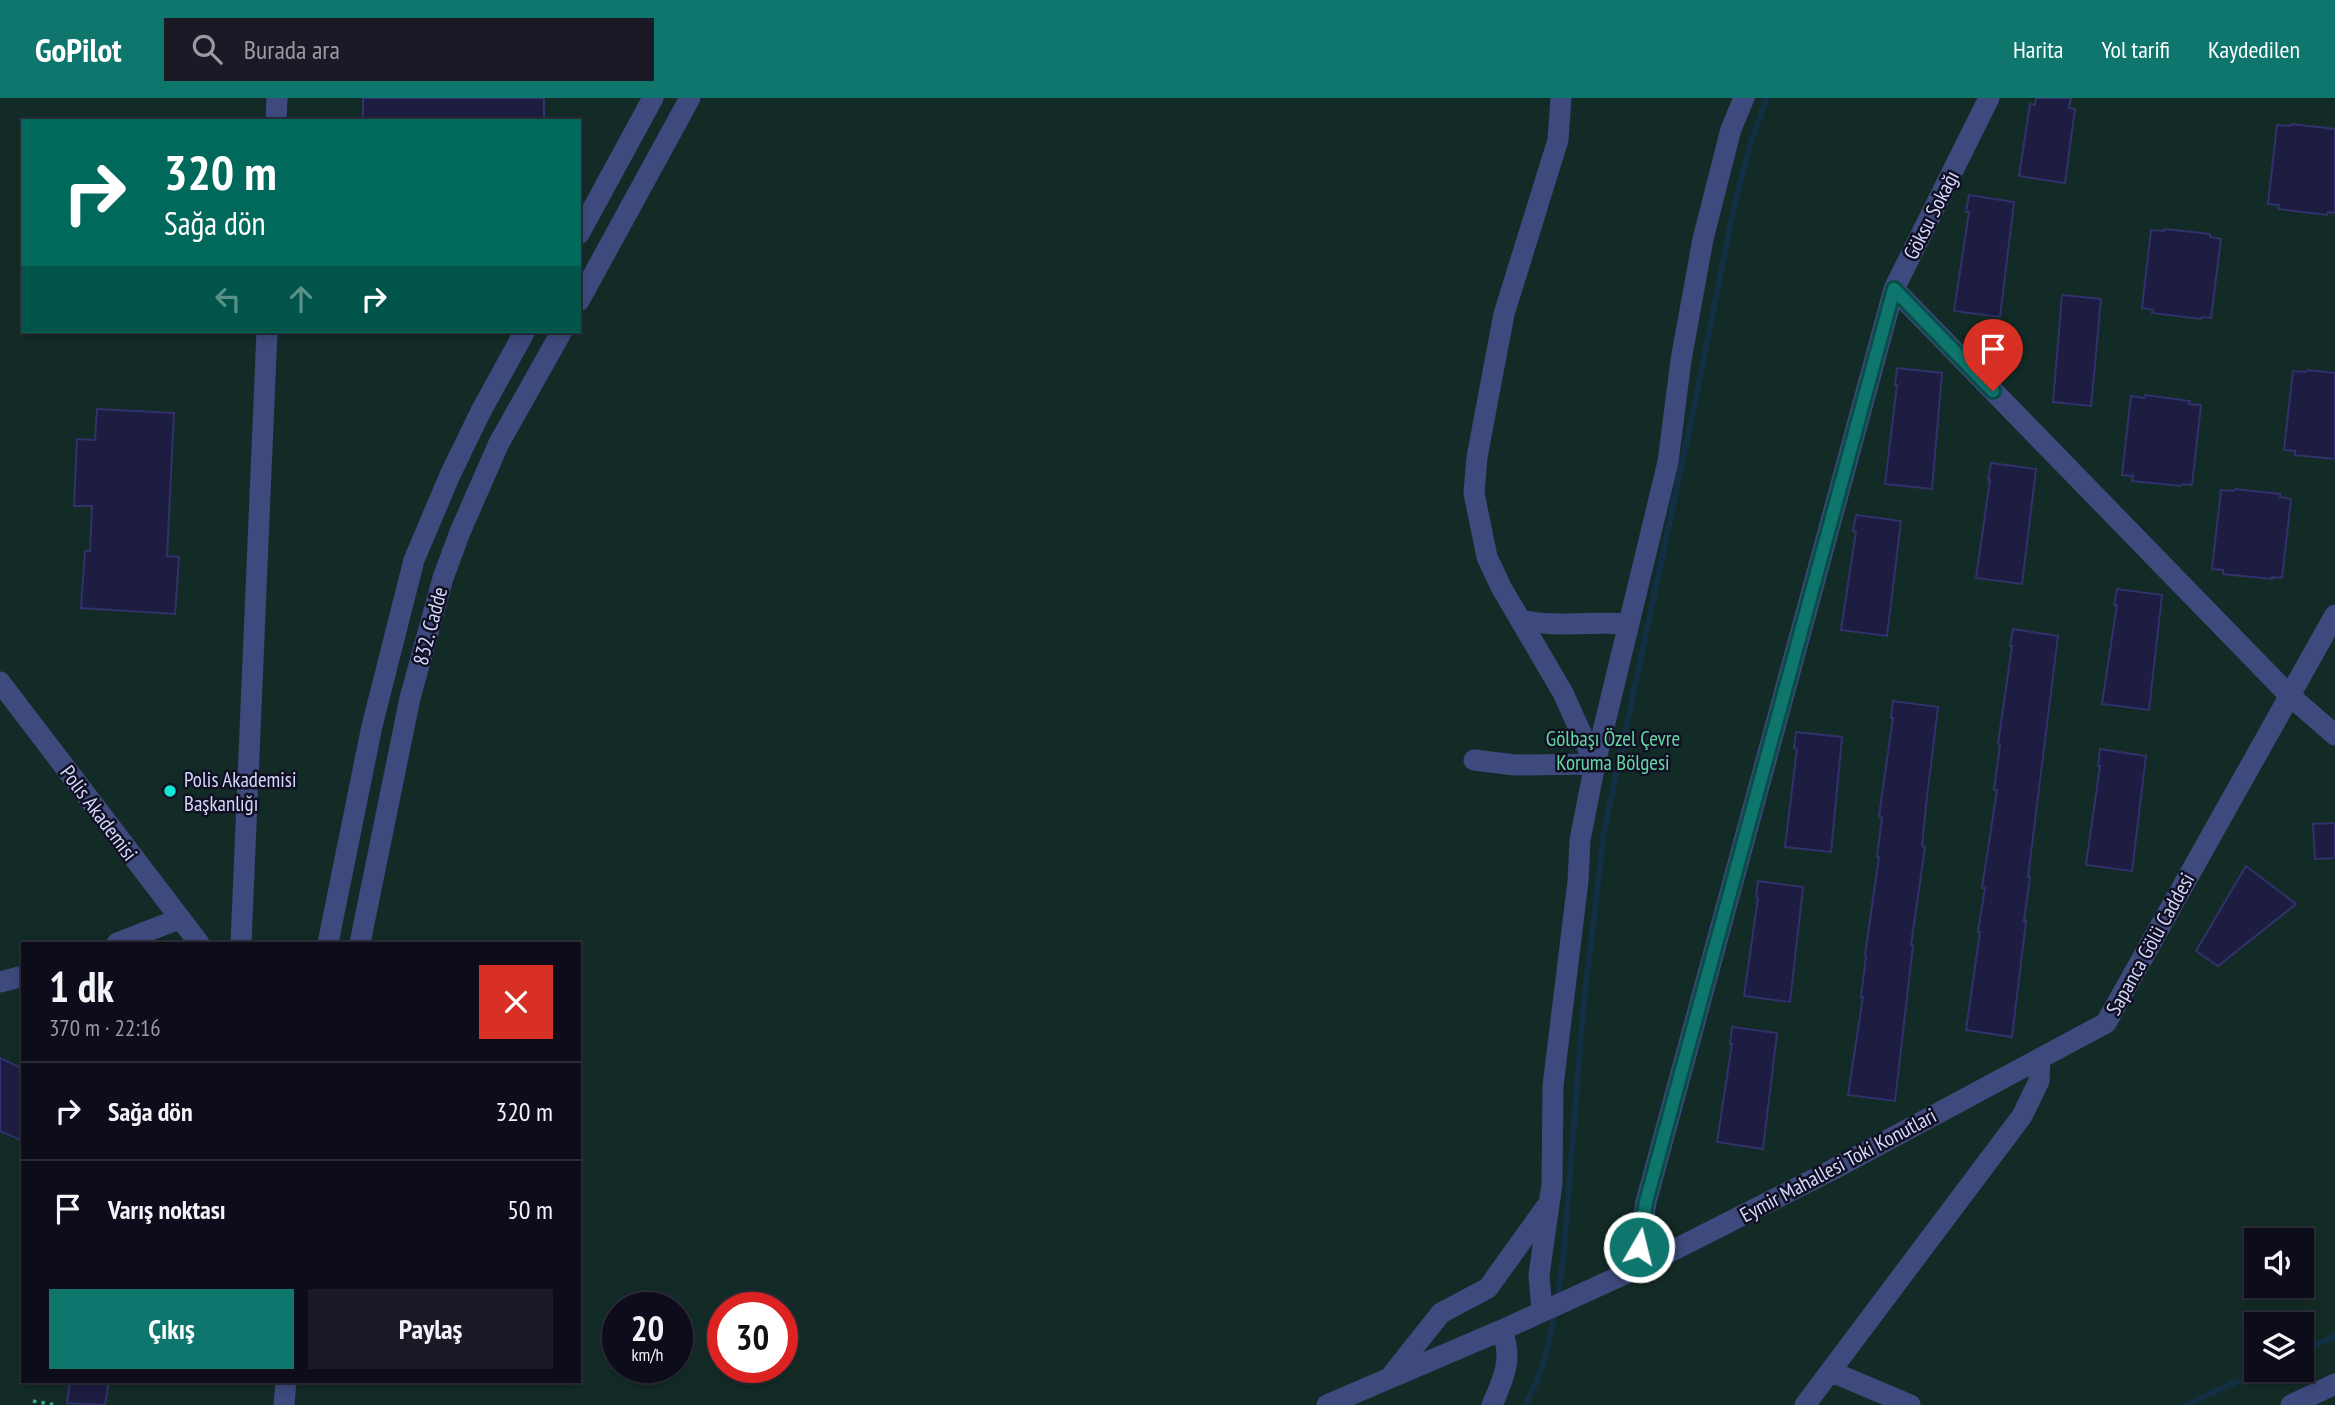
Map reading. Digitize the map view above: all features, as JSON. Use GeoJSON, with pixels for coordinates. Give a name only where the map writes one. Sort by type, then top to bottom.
{"type":"FeatureCollection","features":[{"type":"Feature","properties":{"kind":"street"},"geometry":{"type":"LineString","coordinates":[[276,119],[277,98]]}},
{"type":"Feature","properties":{"kind":"street"},"geometry":{"type":"LineString","coordinates":[[581,230],[653,98]]}},
{"type":"Feature","properties":{"kind":"street"},"geometry":{"type":"LineString","coordinates":[[581,297],[690,98]]}},
{"type":"Feature","properties":{"kind":"street"},"geometry":{"type":"LineString","coordinates":[[1561,98],[1558,140],[1504,314],[1477,457],[1475,481],[1477,513],[1488,557],[1501,587],[1563,694],[1595,764]]}},
{"type":"Feature","properties":{"kind":"street"},"geometry":{"type":"LineString","coordinates":[[1542,1312],[1539,1275],[1552,1184],[1553,1086],[1578,881],[1580,840],[1595,764],[1668,462],[1681,360],[1703,239],[1731,129],[1744,98]]}},
{"type":"Feature","properties":{"kind":"street","name":"Göksu Sokağı"},"geometry":{"type":"LineString","coordinates":[[1636,1269],[1646,1202],[1894,289],[1989,98]]}},
{"type":"Feature","properties":{"kind":"street"},"geometry":{"type":"LineString","coordinates":[[597,202],[626,218]]}},
{"type":"Feature","properties":{"kind":"street"},"geometry":{"type":"LineString","coordinates":[[1894,289],[2289,695],[2335,735]]}},
{"type":"Feature","properties":{"kind":"street"},"geometry":{"type":"LineString","coordinates":[[241,942],[267,333]]}},
{"type":"Feature","properties":{"kind":"street","name":"832. Cadde"},"geometry":{"type":"LineString","coordinates":[[328,942],[372,726],[414,560],[460,454],[524,333]]}},
{"type":"Feature","properties":{"kind":"street","name":"832. Cadde"},"geometry":{"type":"LineString","coordinates":[[360,942],[410,698],[443,578],[469,509],[499,443],[561,333]]}},
{"type":"Feature","properties":{"kind":"street","name":"Sapanca Gölü Caddesi"},"geometry":{"type":"LineString","coordinates":[[2040,1059],[2106,1023],[2335,615]]}},
{"type":"Feature","properties":{"kind":"street"},"geometry":{"type":"LineString","coordinates":[[1521,620],[1541,624],[1628,624]]}},
{"type":"Feature","properties":{"kind":"street","name":"Polis Akademisi"},"geometry":{"type":"LineString","coordinates":[[0,682],[198,942]]}},
{"type":"Feature","properties":{"kind":"street"},"geometry":{"type":"LineString","coordinates":[[1474,761],[1515,765],[1595,764]]}},
{"type":"Feature","properties":{"kind":"street"},"geometry":{"type":"LineString","coordinates":[[120,942],[180,919]]}},
{"type":"Feature","properties":{"kind":"street"},"geometry":{"type":"LineString","coordinates":[[0,982],[21,977]]}},
{"type":"Feature","properties":{"kind":"street"},"geometry":{"type":"LineString","coordinates":[[1805,1405],[2022,1116],[2039,1080],[2040,1059]]}},
{"type":"Feature","properties":{"kind":"street","name":"Eymir Mahallesi Toki Konutlari"},"geometry":{"type":"LineString","coordinates":[[1326,1405],[1636,1269],[1832,1170],[2040,1059]]}},
{"type":"Feature","properties":{"kind":"street"},"geometry":{"type":"LineString","coordinates":[[1388,1379],[1441,1313],[1488,1288],[1549,1202]]}},
{"type":"Feature","properties":{"kind":"street"},"geometry":{"type":"LineString","coordinates":[[1492,1405],[1508,1360],[1508,1345],[1502,1330]]}},
{"type":"Feature","properties":{"kind":"street"},"geometry":{"type":"LineString","coordinates":[[1832,1372],[1910,1405]]}},
{"type":"Feature","properties":{"kind":"street"},"geometry":{"type":"LineString","coordinates":[[284,1405],[286,1383]]}},
{"type":"Feature","properties":{"kind":"street"},"geometry":{"type":"LineString","coordinates":[[2291,1405],[2335,1384]]}},
{"type":"Feature","properties":{"kind":"path"},"geometry":{"type":"LineString","coordinates":[[33,1401],[56,1405]]}},
{"type":"Feature","properties":{"kind":"green space","name":"Gölbaşı Özel Çevre Koruma Bölgesi"},"geometry":{"type":"Polygon","coordinates":[[[0,98],[2335,98],[2335,1405],[0,1405],[0,98]]]}},
{"type":"Feature","properties":{"kind":"building"},"geometry":{"type":"Polygon","coordinates":[[[363,98],[544,98],[544,119],[363,119],[363,98]]]}},
{"type":"Feature","properties":{"kind":"building"},"geometry":{"type":"Polygon","coordinates":[[[2036,98],[2071,98],[2069,108],[2075,109],[2065,183],[2019,176],[2030,104],[2035,105],[2036,98]]]}},
{"type":"Feature","properties":{"kind":"building"},"geometry":{"type":"Polygon","coordinates":[[[2277,125],[2335,129],[2335,213],[2328,212],[2327,215],[2278,209],[2279,205],[2268,204],[2277,125]]]}},
{"type":"Feature","properties":{"kind":"building"},"geometry":{"type":"Polygon","coordinates":[[[1969,195],[2014,202],[2000,317],[1954,311],[1969,212],[1966,212],[1969,195]]]}},
{"type":"Feature","properties":{"kind":"building"},"geometry":{"type":"Polygon","coordinates":[[[2151,230],[2210,234],[2210,237],[2221,239],[2211,318],[2152,313],[2153,310],[2142,308],[2151,230]]]}},
{"type":"Feature","properties":{"kind":"building"},"geometry":{"type":"Polygon","coordinates":[[[2062,295],[2101,299],[2091,406],[2053,402],[2062,295]]]}},
{"type":"Feature","properties":{"kind":"building"},"geometry":{"type":"Polygon","coordinates":[[[1897,368],[1942,373],[1932,489],[1885,484],[1897,368]]]}},
{"type":"Feature","properties":{"kind":"building"},"geometry":{"type":"Polygon","coordinates":[[[2293,371],[2335,373],[2335,459],[2295,455],[2295,451],[2284,450],[2293,371]]]}},
{"type":"Feature","properties":{"kind":"building"},"geometry":{"type":"Polygon","coordinates":[[[2145,395],[2201,405],[2192,485],[2132,481],[2133,476],[2122,475],[2131,396],[2144,398],[2145,395]]]}},
{"type":"Feature","properties":{"kind":"building"},"geometry":{"type":"Polygon","coordinates":[[[97,409],[174,413],[167,556],[179,557],[175,614],[81,608],[85,551],[90,551],[92,506],[74,506],[77,439],[95,440],[97,409]]]}},
{"type":"Feature","properties":{"kind":"building"},"geometry":{"type":"Polygon","coordinates":[[[1991,463],[2036,469],[2022,584],[1976,578],[1991,463]]]}},
{"type":"Feature","properties":{"kind":"building"},"geometry":{"type":"Polygon","coordinates":[[[2221,490],[2280,494],[2280,497],[2291,499],[2282,578],[2223,574],[2223,570],[2212,569],[2221,490]]]}},
{"type":"Feature","properties":{"kind":"building"},"geometry":{"type":"Polygon","coordinates":[[[1856,515],[1901,521],[1887,636],[1841,630],[1856,532],[1853,531],[1856,515]]]}},
{"type":"Feature","properties":{"kind":"building"},"geometry":{"type":"Polygon","coordinates":[[[2117,589],[2162,595],[2149,710],[2102,704],[2117,589]]]}},
{"type":"Feature","properties":{"kind":"building"},"geometry":{"type":"Polygon","coordinates":[[[2013,629],[2058,636],[2028,877],[2026,921],[2012,1037],[1966,1030],[1985,888],[1982,888],[1997,790],[1994,790],[1998,744],[2013,629]]]}},
{"type":"Feature","properties":{"kind":"building"},"geometry":{"type":"Polygon","coordinates":[[[1893,701],[1938,707],[1922,846],[1925,847],[1911,945],[1895,1101],[1848,1095],[1863,997],[1865,955],[1879,857],[1882,817],[1879,816],[1893,701]]]}},
{"type":"Feature","properties":{"kind":"building"},"geometry":{"type":"Polygon","coordinates":[[[1796,732],[1842,737],[1831,852],[1785,847],[1797,749],[1794,748],[1796,732]]]}},
{"type":"Feature","properties":{"kind":"building"},"geometry":{"type":"Polygon","coordinates":[[[2100,749],[2146,756],[2132,871],[2086,865],[2100,749]]]}},
{"type":"Feature","properties":{"kind":"building"},"geometry":{"type":"Polygon","coordinates":[[[2335,823],[2335,858],[2315,859],[2313,824],[2335,823]]]}},
{"type":"Feature","properties":{"kind":"building"},"geometry":{"type":"Polygon","coordinates":[[[2246,866],[2296,904],[2218,966],[2196,951],[2246,866]]]}},
{"type":"Feature","properties":{"kind":"building"},"geometry":{"type":"Polygon","coordinates":[[[1758,881],[1803,887],[1790,1002],[1744,996],[1758,881]]]}},
{"type":"Feature","properties":{"kind":"building"},"geometry":{"type":"Polygon","coordinates":[[[1732,1027],[1777,1033],[1763,1149],[1717,1142],[1732,1044],[1732,1027]]]}},
{"type":"Feature","properties":{"kind":"building"},"geometry":{"type":"Polygon","coordinates":[[[0,1058],[21,1068],[21,1140],[0,1131],[0,1058]]]}},
{"type":"Feature","properties":{"kind":"building"},"geometry":{"type":"Polygon","coordinates":[[[70,1383],[109,1383],[105,1405],[67,1403],[70,1383]]]}},
{"type":"Feature","properties":{"kind":"waterway"},"geometry":{"type":"LineString","coordinates":[[1557,1300],[1563,1262],[1583,1010],[1604,832],[1735,202],[1751,142],[1767,98]]}},
{"type":"Feature","properties":{"kind":"waterway"},"geometry":{"type":"LineString","coordinates":[[1525,1405],[1544,1359],[1555,1311]]}},
{"type":"Feature","properties":{"kind":"waterway"},"geometry":{"type":"LineString","coordinates":[[2314,1346],[2335,1336]]}},
{"type":"Feature","properties":{"kind":"waterway"},"geometry":{"type":"LineString","coordinates":[[2186,1405],[2244,1378]]}},
{"type":"Feature","properties":{"kind":"place","name":"Polis Akademisi Başkanlığı"},"geometry":{"type":"Point","coordinates":[170,791]}},
{"type":"Feature","properties":{"kind":"route"},"geometry":{"type":"LineString","coordinates":[[1639,1247],[1646,1202],[1894,289],[1993,391]]}}]}
